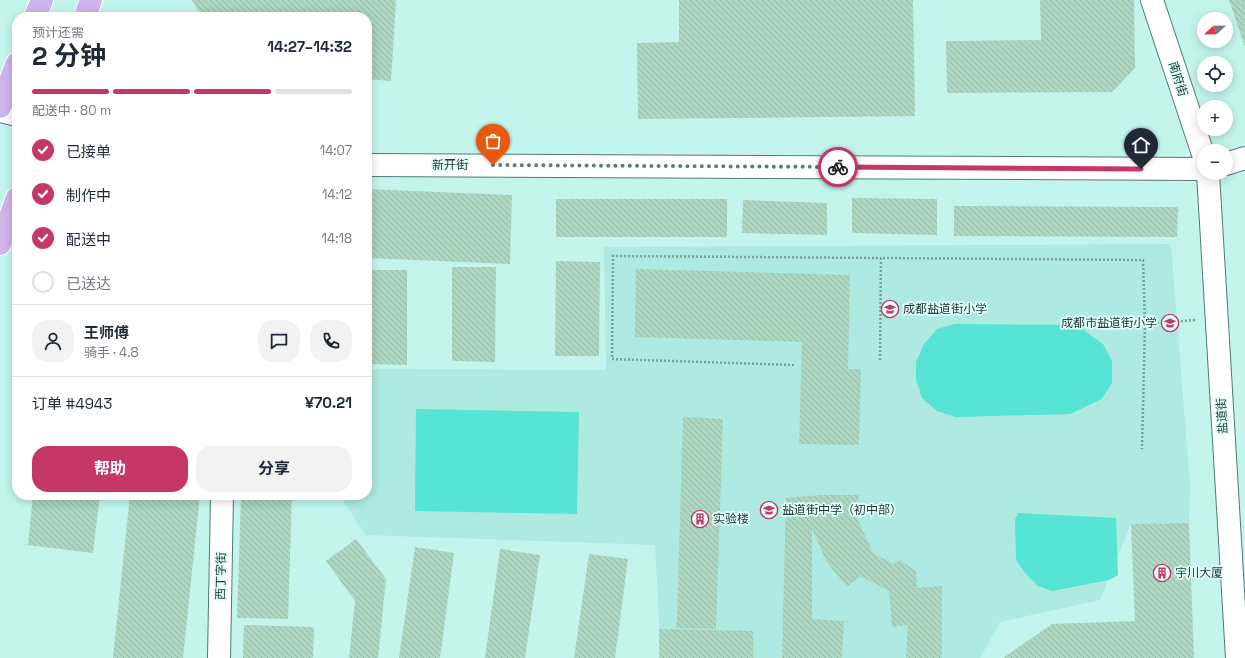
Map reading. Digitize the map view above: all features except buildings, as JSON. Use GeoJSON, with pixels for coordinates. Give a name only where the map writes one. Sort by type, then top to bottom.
{"type":"FeatureCollection","features":[{"type":"Feature","properties":{"kind":"main road"},"geometry":{"type":"LineString","coordinates":[[37,12],[42,0]]}},
{"type":"Feature","properties":{"kind":"main road"},"geometry":{"type":"LineString","coordinates":[[87,12],[91,0]]}},
{"type":"Feature","properties":{"kind":"main road"},"geometry":{"type":"LineString","coordinates":[[0,107],[12,76]]}},
{"type":"Feature","properties":{"kind":"main road"},"geometry":{"type":"LineString","coordinates":[[0,244],[12,212]]}},
{"type":"Feature","properties":{"kind":"street","name":"南府街"},"geometry":{"type":"LineString","coordinates":[[1152,0],[1200,144]]}},
{"type":"Feature","properties":{"kind":"street"},"geometry":{"type":"LineString","coordinates":[[0,111],[12,114]]}},
{"type":"Feature","properties":{"kind":"street"},"geometry":{"type":"LineString","coordinates":[[1233,162],[1245,158]]}},
{"type":"Feature","properties":{"kind":"street","name":"新开街"},"geometry":{"type":"LineString","coordinates":[[372,165],[1197,169]]}},
{"type":"Feature","properties":{"kind":"street","name":"盐道街"},"geometry":{"type":"LineString","coordinates":[[1208,180],[1237,658]]}},
{"type":"Feature","properties":{"kind":"street","name":"西丁字街"},"geometry":{"type":"LineString","coordinates":[[219,658],[222,500]]}},
{"type":"Feature","properties":{"kind":"path"},"geometry":{"type":"LineString","coordinates":[[794,365],[612,359],[613,256],[1143,260],[1145,324],[1142,449]]}},
{"type":"Feature","properties":{"kind":"path"},"geometry":{"type":"LineString","coordinates":[[880,360],[881,258]]}},
{"type":"Feature","properties":{"kind":"path"},"geometry":{"type":"LineString","coordinates":[[1145,324],[1216,319]]}},
{"type":"Feature","properties":{"kind":"shaded area"},"geometry":{"type":"Polygon","coordinates":[[[1171,244],[1190,485],[1189,523],[1131,524],[1100,600],[1000,622],[980,658],[661,658],[655,545],[366,535],[342,500],[372,500],[372,369],[606,370],[604,247],[1171,244]]]}},
{"type":"Feature","properties":{"kind":"green space"},"geometry":{"type":"Polygon","coordinates":[[[955,324],[1077,325],[1103,344],[1112,361],[1112,383],[1102,399],[1070,414],[956,417],[937,411],[922,398],[916,380],[916,362],[924,344],[937,329],[955,324]]]}},
{"type":"Feature","properties":{"kind":"green space"},"geometry":{"type":"Polygon","coordinates":[[[416,409],[579,412],[577,514],[415,511],[416,409]]]}},
{"type":"Feature","properties":{"kind":"green space"},"geometry":{"type":"Polygon","coordinates":[[[1018,513],[1116,518],[1118,575],[1109,580],[1052,591],[1038,586],[1025,573],[1016,560],[1015,520],[1018,513]]]}},
{"type":"Feature","properties":{"kind":"way so far"},"geometry":{"type":"LineString","coordinates":[[493,165],[838,167]]}},
{"type":"Feature","properties":{"kind":"place","name":"成都盐道街小学"},"geometry":{"type":"Point","coordinates":[890,309]}},
{"type":"Feature","properties":{"kind":"place","name":"成都市盐道街小学"},"geometry":{"type":"Point","coordinates":[1170,323]}},
{"type":"Feature","properties":{"kind":"place","name":"盐道街中学（初中部）"},"geometry":{"type":"Point","coordinates":[769,510]}},
{"type":"Feature","properties":{"kind":"place","name":"实验楼"},"geometry":{"type":"Point","coordinates":[700,519]}},
{"type":"Feature","properties":{"kind":"place","name":"宇川大厦"},"geometry":{"type":"Point","coordinates":[1162,573]}},
{"type":"Feature","properties":{"kind":"route"},"geometry":{"type":"LineString","coordinates":[[838,167],[1141,169]]}}]}
